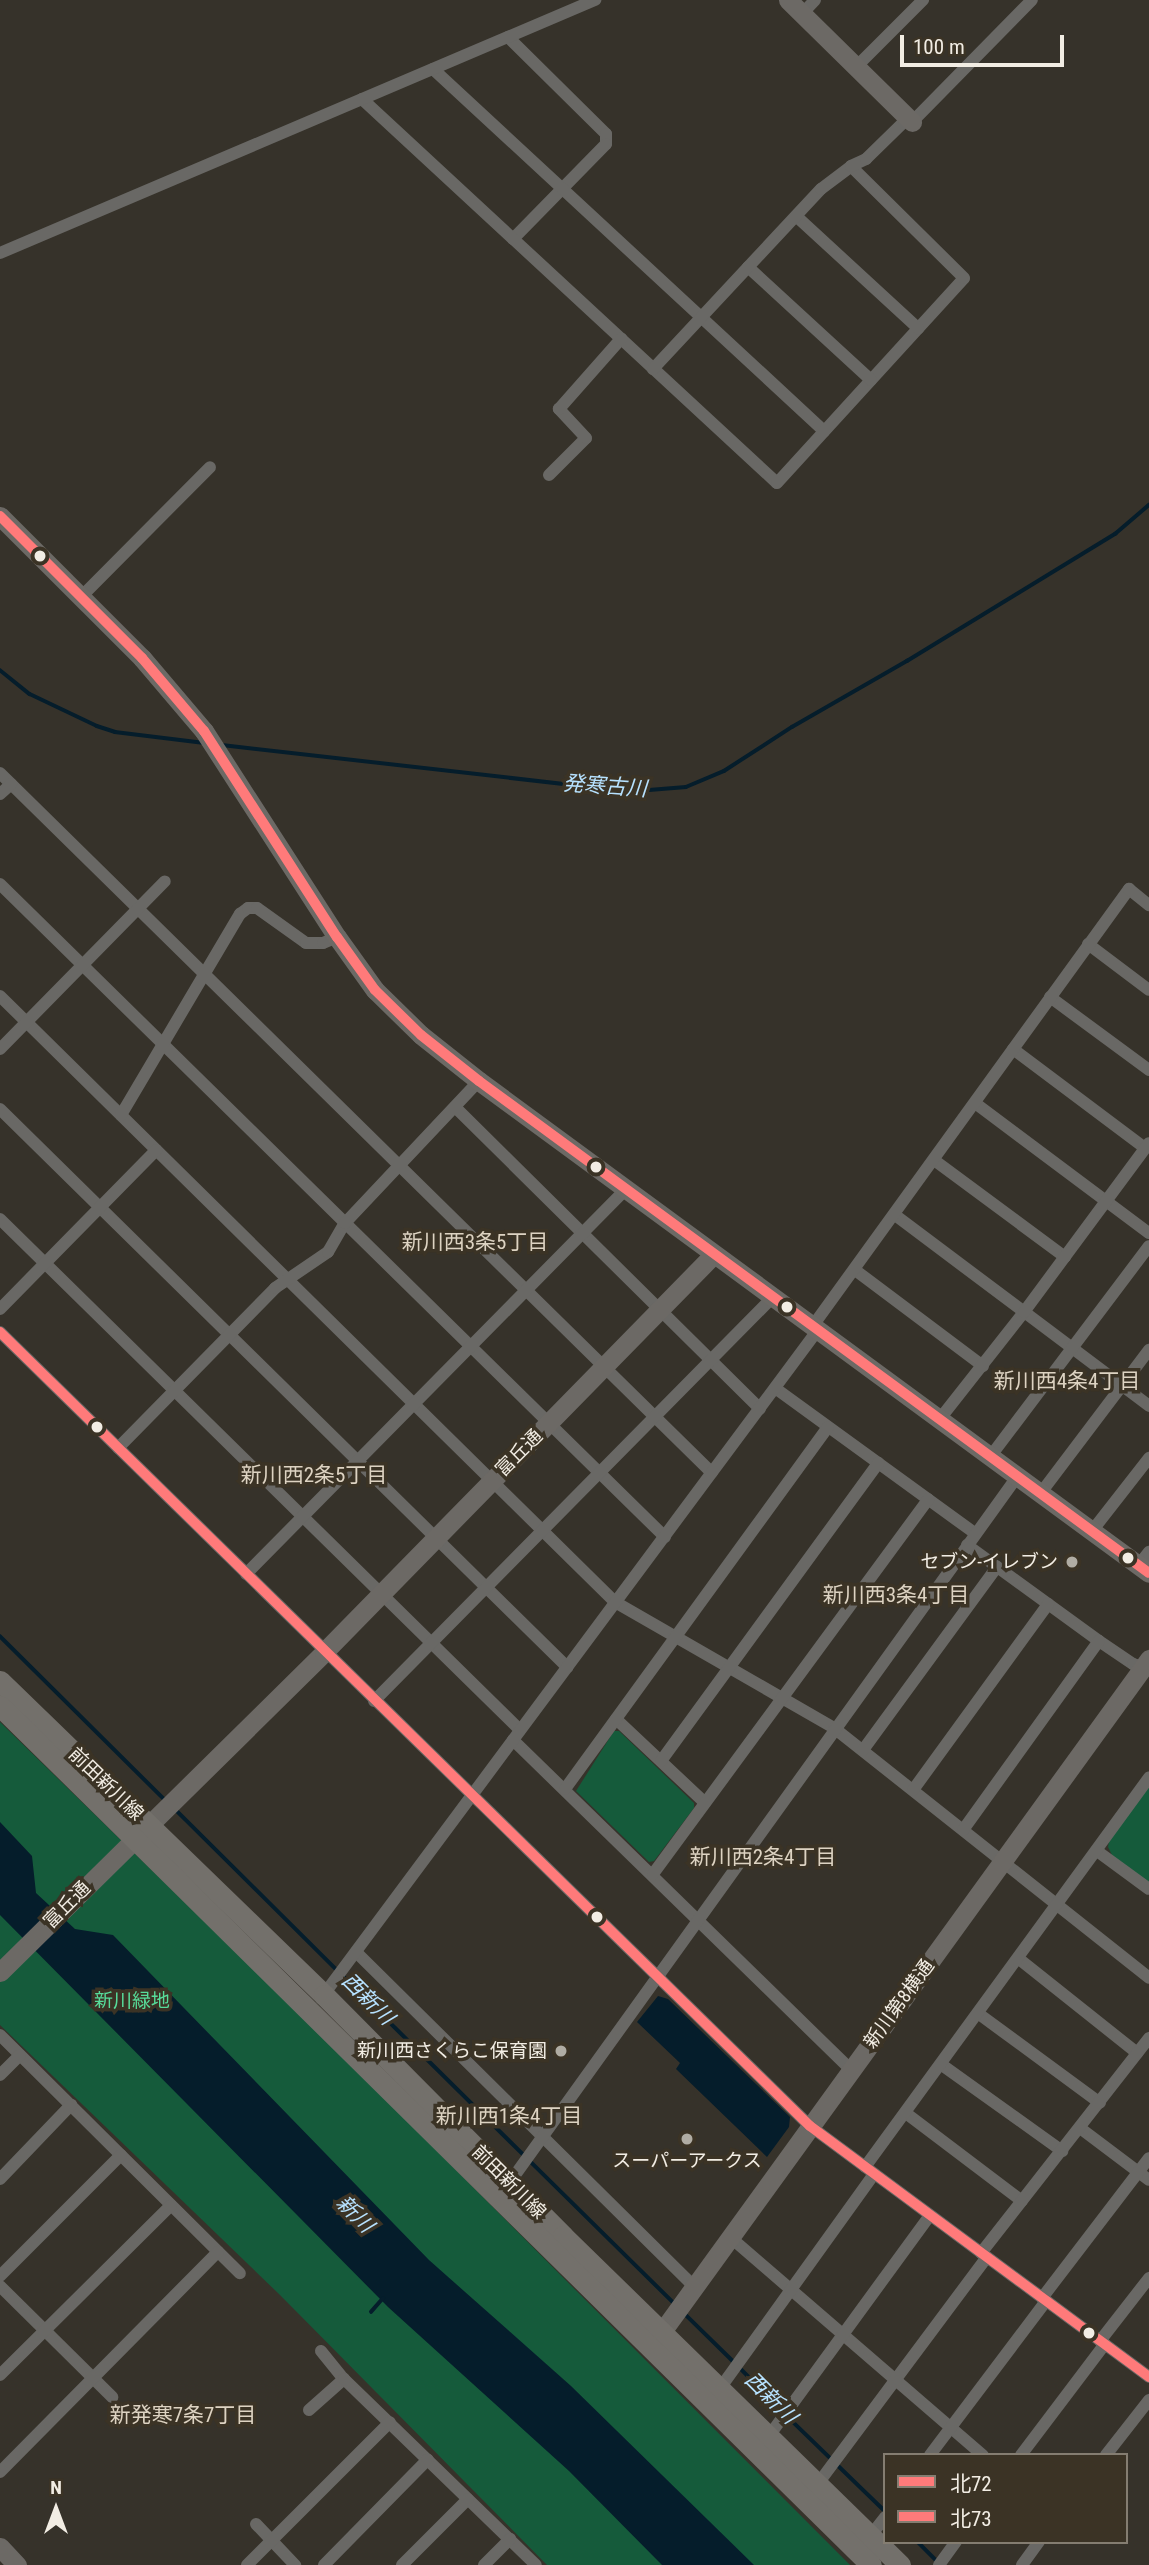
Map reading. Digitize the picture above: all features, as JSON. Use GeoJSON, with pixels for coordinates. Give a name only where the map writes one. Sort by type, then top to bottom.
{"type":"FeatureCollection","features":[{"type":"Feature","properties":{"kind":"main road","name":"前田新川線"},"geometry":{"type":"LineString","coordinates":[[0,1681],[141,1831]]}},
{"type":"Feature","properties":{"kind":"main road","name":"前田新川線"},"geometry":{"type":"LineString","coordinates":[[0,1706],[324,1995],[510,2182],[655,2340],[727,2379],[774,2428],[867,2551]]}},
{"type":"Feature","properties":{"kind":"main road","name":"前田新川線"},"geometry":{"type":"LineString","coordinates":[[324,1995],[655,2340],[867,2551],[900,2565]]}},
{"type":"Feature","properties":{"kind":"street"},"geometry":{"type":"LineString","coordinates":[[0,253],[595,0]]}},
{"type":"Feature","properties":{"kind":"street"},"geometry":{"type":"LineString","coordinates":[[856,67],[923,0]]}},
{"type":"Feature","properties":{"kind":"street"},"geometry":{"type":"LineString","coordinates":[[1012,0],[1022,10]]}},
{"type":"Feature","properties":{"kind":"street"},"geometry":{"type":"LineString","coordinates":[[653,369],[821,189],[851,166],[866,159],[910,120],[1032,0]]}},
{"type":"Feature","properties":{"kind":"street"},"geometry":{"type":"LineString","coordinates":[[802,5],[856,67],[910,120]]}},
{"type":"Feature","properties":{"kind":"street"},"geometry":{"type":"LineString","coordinates":[[508,37],[606,134],[606,144],[513,239]]}},
{"type":"Feature","properties":{"kind":"street"},"geometry":{"type":"LineString","coordinates":[[433,69],[824,431]]}},
{"type":"Feature","properties":{"kind":"street"},"geometry":{"type":"LineString","coordinates":[[362,99],[777,483],[964,278],[851,166]]}},
{"type":"Feature","properties":{"kind":"street"},"geometry":{"type":"LineString","coordinates":[[796,216],[919,328]]}},
{"type":"Feature","properties":{"kind":"street"},"geometry":{"type":"LineString","coordinates":[[748,267],[871,380]]}},
{"type":"Feature","properties":{"kind":"street"},"geometry":{"type":"LineString","coordinates":[[549,475],[586,438],[559,409],[621,339]]}},
{"type":"Feature","properties":{"kind":"street"},"geometry":{"type":"LineString","coordinates":[[81,597],[210,467]]}},
{"type":"Feature","properties":{"kind":"street"},"geometry":{"type":"LineString","coordinates":[[3,526],[81,597],[142,658],[204,731],[337,937],[376,990],[421,1035],[479,1081],[1040,1494],[1092,1531],[1146,1564]]}},
{"type":"Feature","properties":{"kind":"street"},"geometry":{"type":"LineString","coordinates":[[0,773],[712,1474]]}},
{"type":"Feature","properties":{"kind":"street"},"geometry":{"type":"LineString","coordinates":[[0,794],[11,783]]}},
{"type":"Feature","properties":{"kind":"street"},"geometry":{"type":"LineString","coordinates":[[0,1049],[164,881]]}},
{"type":"Feature","properties":{"kind":"street"},"geometry":{"type":"LineString","coordinates":[[0,884],[665,1537]]}},
{"type":"Feature","properties":{"kind":"street"},"geometry":{"type":"LineString","coordinates":[[324,1995],[760,1409],[855,1270],[1129,889],[1149,905]]}},
{"type":"Feature","properties":{"kind":"street"},"geometry":{"type":"LineString","coordinates":[[121,1115],[240,914],[248,908],[257,908],[306,943],[323,943],[337,937]]}},
{"type":"Feature","properties":{"kind":"street"},"geometry":{"type":"LineString","coordinates":[[1088,944],[1149,990]]}},
{"type":"Feature","properties":{"kind":"street"},"geometry":{"type":"LineString","coordinates":[[0,996],[615,1602],[834,1728],[1149,1978]]}},
{"type":"Feature","properties":{"kind":"street"},"geometry":{"type":"LineString","coordinates":[[1050,997],[1149,1070]]}},
{"type":"Feature","properties":{"kind":"street"},"geometry":{"type":"LineString","coordinates":[[939,1420],[1024,1312],[1147,1146],[1013,1049]]}},
{"type":"Feature","properties":{"kind":"street"},"geometry":{"type":"LineString","coordinates":[[118,1448],[287,1279],[328,1252],[345,1223],[479,1081]]}},
{"type":"Feature","properties":{"kind":"street"},"geometry":{"type":"LineString","coordinates":[[975,1103],[1149,1233]]}},
{"type":"Feature","properties":{"kind":"street"},"geometry":{"type":"LineString","coordinates":[[455,1107],[581,1235],[760,1409]]}},
{"type":"Feature","properties":{"kind":"street"},"geometry":{"type":"LineString","coordinates":[[0,1109],[438,1536],[567,1667]]}},
{"type":"Feature","properties":{"kind":"street"},"geometry":{"type":"LineString","coordinates":[[0,1309],[156,1150]]}},
{"type":"Feature","properties":{"kind":"street"},"geometry":{"type":"LineString","coordinates":[[934,1160],[1065,1257]]}},
{"type":"Feature","properties":{"kind":"street"},"geometry":{"type":"LineString","coordinates":[[246,1574],[626,1189]]}},
{"type":"Feature","properties":{"kind":"street"},"geometry":{"type":"LineString","coordinates":[[895,1215],[1149,1406]]}},
{"type":"Feature","properties":{"kind":"street"},"geometry":{"type":"LineString","coordinates":[[0,1219],[382,1593],[432,1643],[565,1789],[851,2070]]}},
{"type":"Feature","properties":{"kind":"street"},"geometry":{"type":"LineString","coordinates":[[990,1457],[1074,1350],[1149,1246]]}},
{"type":"Feature","properties":{"kind":"street","name":"富丘通"},"geometry":{"type":"LineString","coordinates":[[0,1972],[324,1652],[714,1254]]}},
{"type":"Feature","properties":{"kind":"street"},"geometry":{"type":"LineString","coordinates":[[855,1270],[983,1366]]}},
{"type":"Feature","properties":{"kind":"street"},"geometry":{"type":"LineString","coordinates":[[374,1701],[773,1297]]}},
{"type":"Feature","properties":{"kind":"street"},"geometry":{"type":"LineString","coordinates":[[0,1332],[471,1797],[810,2126],[1149,2377]]}},
{"type":"Feature","properties":{"kind":"street"},"geometry":{"type":"LineString","coordinates":[[1040,1494],[1149,1350]]}},
{"type":"Feature","properties":{"kind":"street"},"geometry":{"type":"LineString","coordinates":[[775,1388],[976,1534]]}},
{"type":"Feature","properties":{"kind":"street"},"geometry":{"type":"LineString","coordinates":[[565,1789],[828,1427]]}},
{"type":"Feature","properties":{"kind":"street"},"geometry":{"type":"LineString","coordinates":[[1092,1531],[1149,1458]]}},
{"type":"Feature","properties":{"kind":"street"},"geometry":{"type":"LineString","coordinates":[[661,1761],[878,1463]]}},
{"type":"Feature","properties":{"kind":"street"},"geometry":{"type":"LineString","coordinates":[[510,2182],[1017,1476]]}},
{"type":"Feature","properties":{"kind":"street"},"geometry":{"type":"LineString","coordinates":[[653,1874],[928,1499]]}},
{"type":"Feature","properties":{"kind":"street"},"geometry":{"type":"LineString","coordinates":[[968,1545],[1099,1642],[1133,1664],[1147,1665]]}},
{"type":"Feature","properties":{"kind":"street"},"geometry":{"type":"LineString","coordinates":[[863,1750],[997,1567]]}},
{"type":"Feature","properties":{"kind":"street"},"geometry":{"type":"LineString","coordinates":[[913,1790],[1048,1604]]}},
{"type":"Feature","properties":{"kind":"street"},"geometry":{"type":"LineString","coordinates":[[962,1830],[1099,1642]]}},
{"type":"Feature","properties":{"kind":"street","name":"新川第8横通"},"geometry":{"type":"LineString","coordinates":[[655,2340],[1147,1665]]}},
{"type":"Feature","properties":{"kind":"street"},"geometry":{"type":"LineString","coordinates":[[617,1719],[705,1803]]}},
{"type":"Feature","properties":{"kind":"street"},"geometry":{"type":"LineString","coordinates":[[727,2379],[790,2290],[906,2114],[1149,1778]]}},
{"type":"Feature","properties":{"kind":"street"},"geometry":{"type":"LineString","coordinates":[[1097,1850],[1149,1889]]}},
{"type":"Feature","properties":{"kind":"street"},"geometry":{"type":"LineString","coordinates":[[354,1955],[539,2141],[685,2299]]}},
{"type":"Feature","properties":{"kind":"street"},"geometry":{"type":"LineString","coordinates":[[1019,1959],[1137,2053]]}},
{"type":"Feature","properties":{"kind":"street"},"geometry":{"type":"LineString","coordinates":[[979,2014],[1100,2103]]}},
{"type":"Feature","properties":{"kind":"street"},"geometry":{"type":"LineString","coordinates":[[0,2035],[240,2273]]}},
{"type":"Feature","properties":{"kind":"street"},"geometry":{"type":"LineString","coordinates":[[817,2485],[895,2381],[1022,2201],[1149,2038]]}},
{"type":"Feature","properties":{"kind":"street"},"geometry":{"type":"LineString","coordinates":[[0,2075],[20,2055]]}},
{"type":"Feature","properties":{"kind":"street"},"geometry":{"type":"LineString","coordinates":[[942,2065],[1062,2151]]}},
{"type":"Feature","properties":{"kind":"street"},"geometry":{"type":"LineString","coordinates":[[0,2179],[71,2105]]}},
{"type":"Feature","properties":{"kind":"street"},"geometry":{"type":"LineString","coordinates":[[906,2114],[1022,2201]]}},
{"type":"Feature","properties":{"kind":"street"},"geometry":{"type":"LineString","coordinates":[[1080,2128],[1149,2180]]}},
{"type":"Feature","properties":{"kind":"street"},"geometry":{"type":"LineString","coordinates":[[0,2276],[121,2155]]}},
{"type":"Feature","properties":{"kind":"street"},"geometry":{"type":"LineString","coordinates":[[931,2453],[1149,2158]]}},
{"type":"Feature","properties":{"kind":"street"},"geometry":{"type":"LineString","coordinates":[[0,2375],[171,2205]]}},
{"type":"Feature","properties":{"kind":"street"},"geometry":{"type":"LineString","coordinates":[[774,2428],[930,2215]]}},
{"type":"Feature","properties":{"kind":"street"},"geometry":{"type":"LineString","coordinates":[[730,2237],[981,2453]]}},
{"type":"Feature","properties":{"kind":"street"},"geometry":{"type":"LineString","coordinates":[[0,2472],[218,2252]]}},
{"type":"Feature","properties":{"kind":"street"},"geometry":{"type":"LineString","coordinates":[[1022,2453],[1149,2278]]}},
{"type":"Feature","properties":{"kind":"street"},"geometry":{"type":"LineString","coordinates":[[0,2287],[112,2397]]}},
{"type":"Feature","properties":{"kind":"street"},"geometry":{"type":"LineString","coordinates":[[321,2351],[344,2379],[536,2565]]}},
{"type":"Feature","properties":{"kind":"street"},"geometry":{"type":"LineString","coordinates":[[309,2410],[344,2379]]}},
{"type":"Feature","properties":{"kind":"street"},"geometry":{"type":"LineString","coordinates":[[1108,2453],[1149,2400]]}},
{"type":"Feature","properties":{"kind":"street"},"geometry":{"type":"LineString","coordinates":[[247,2565],[390,2421]]}},
{"type":"Feature","properties":{"kind":"street"},"geometry":{"type":"LineString","coordinates":[[324,2565],[428,2459]]}},
{"type":"Feature","properties":{"kind":"street"},"geometry":{"type":"LineString","coordinates":[[402,2565],[468,2499]]}},
{"type":"Feature","properties":{"kind":"street"},"geometry":{"type":"LineString","coordinates":[[867,2551],[883,2520]]}},
{"type":"Feature","properties":{"kind":"street"},"geometry":{"type":"LineString","coordinates":[[256,2524],[295,2565]]}},
{"type":"Feature","properties":{"kind":"street"},"geometry":{"type":"LineString","coordinates":[[484,2565],[510,2539]]}},
{"type":"Feature","properties":{"kind":"street"},"geometry":{"type":"LineString","coordinates":[[1022,2565],[1038,2544]]}},
{"type":"Feature","properties":{"kind":"street"},"geometry":{"type":"LineString","coordinates":[[939,2565],[952,2547]]}},
{"type":"Feature","properties":{"kind":"street"},"geometry":{"type":"LineString","coordinates":[[1,2550],[18,2565]]}},
{"type":"Feature","properties":{"kind":"green space","name":"新川緑地"},"geometry":{"type":"Polygon","coordinates":[[[0,1722],[348,2062],[850,2565],[547,2565],[280,2295],[0,2025],[0,1722]]]}},
{"type":"Feature","properties":{"kind":"green space"},"geometry":{"type":"Polygon","coordinates":[[[614,1731],[619,1731],[694,1803],[694,1808],[654,1861],[649,1862],[576,1791],[614,1731]]]}},
{"type":"Feature","properties":{"kind":"green space"},"geometry":{"type":"Polygon","coordinates":[[[1149,1786],[1149,1885],[1117,1865],[1108,1847],[1111,1831],[1149,1786]]]}},
{"type":"Feature","properties":{"kind":"water","name":"新川"},"geometry":{"type":"Polygon","coordinates":[[[0,1822],[32,1856],[36,1893],[75,1929],[113,1935],[429,2260],[571,2386],[754,2565],[662,2565],[569,2471],[388,2307],[0,1915],[0,1822]]]}},
{"type":"Feature","properties":{"kind":"water"},"geometry":{"type":"Polygon","coordinates":[[[658,1996],[668,1999],[790,2117],[789,2127],[767,2157],[676,2069],[680,2063],[637,2022],[658,1996]]]}},
{"type":"Feature","properties":{"kind":"waterway","name":"発寒古川"},"geometry":{"type":"LineString","coordinates":[[222,745],[592,787],[637,791],[686,787],[724,771],[792,727],[907,661],[1115,534],[1149,505]]}},
{"type":"Feature","properties":{"kind":"waterway","name":"発寒古川"},"geometry":{"type":"LineString","coordinates":[[0,670],[30,694],[97,726],[115,732],[204,743]]}},
{"type":"Feature","properties":{"kind":"waterway","name":"西新川"},"geometry":{"type":"LineString","coordinates":[[0,1636],[166,1801]]}},
{"type":"Feature","properties":{"kind":"waterway","name":"西新川"},"geometry":{"type":"LineString","coordinates":[[174,1808],[338,1971]]}},
{"type":"Feature","properties":{"kind":"waterway","name":"西新川"},"geometry":{"type":"LineString","coordinates":[[343,1976],[524,2155]]}},
{"type":"Feature","properties":{"kind":"waterway","name":"西新川"},"geometry":{"type":"LineString","coordinates":[[530,2161],[674,2303]]}},
{"type":"Feature","properties":{"kind":"waterway"},"geometry":{"type":"LineString","coordinates":[[371,2312],[383,2298]]}},
{"type":"Feature","properties":{"kind":"waterway","name":"西新川"},"geometry":{"type":"LineString","coordinates":[[684,2313],[734,2362]]}},
{"type":"Feature","properties":{"kind":"waterway","name":"西新川"},"geometry":{"type":"LineString","coordinates":[[739,2367],[783,2411]]}},
{"type":"Feature","properties":{"kind":"waterway","name":"西新川"},"geometry":{"type":"LineString","coordinates":[[788,2417],[883,2509]]}},
{"type":"Feature","properties":{"kind":"waterway","name":"西新川"},"geometry":{"type":"LineString","coordinates":[[920,2544],[937,2561]]}},
{"type":"Feature","properties":{"kind":"transit line","name":"北73"},"geometry":{"type":"LineString","coordinates":[[0,516],[142,658],[204,731],[337,937],[375,990],[421,1035],[479,1081],[1149,1573]]}},
{"type":"Feature","properties":{"kind":"transit line","name":"北72"},"geometry":{"type":"LineString","coordinates":[[0,1332],[810,2126],[1149,2377]]}},
{"type":"Feature","properties":{"kind":"place","name":"セブン-イレブン"},"geometry":{"type":"Point","coordinates":[1072,1562]}},
{"type":"Feature","properties":{"kind":"place","name":"新川西さくらこ保育園"},"geometry":{"type":"Point","coordinates":[561,2051]}},
{"type":"Feature","properties":{"kind":"place","name":"スーパーアークス"},"geometry":{"type":"Point","coordinates":[687,2139]}},
{"type":"Feature","properties":{"kind":"district","name":"新川西3条5丁目"},"geometry":{"type":"Point","coordinates":[475,1242]}},
{"type":"Feature","properties":{"kind":"district","name":"新川西4条4丁目"},"geometry":{"type":"Point","coordinates":[1067,1381]}},
{"type":"Feature","properties":{"kind":"district","name":"新川西2条5丁目"},"geometry":{"type":"Point","coordinates":[314,1475]}},
{"type":"Feature","properties":{"kind":"district","name":"新川西3条4丁目"},"geometry":{"type":"Point","coordinates":[896,1595]}},
{"type":"Feature","properties":{"kind":"district","name":"新川西2条4丁目"},"geometry":{"type":"Point","coordinates":[763,1857]}},
{"type":"Feature","properties":{"kind":"district","name":"新川西1条4丁目"},"geometry":{"type":"Point","coordinates":[509,2116]}},
{"type":"Feature","properties":{"kind":"district","name":"新発寒7条7丁目"},"geometry":{"type":"Point","coordinates":[183,2415]}}]}
